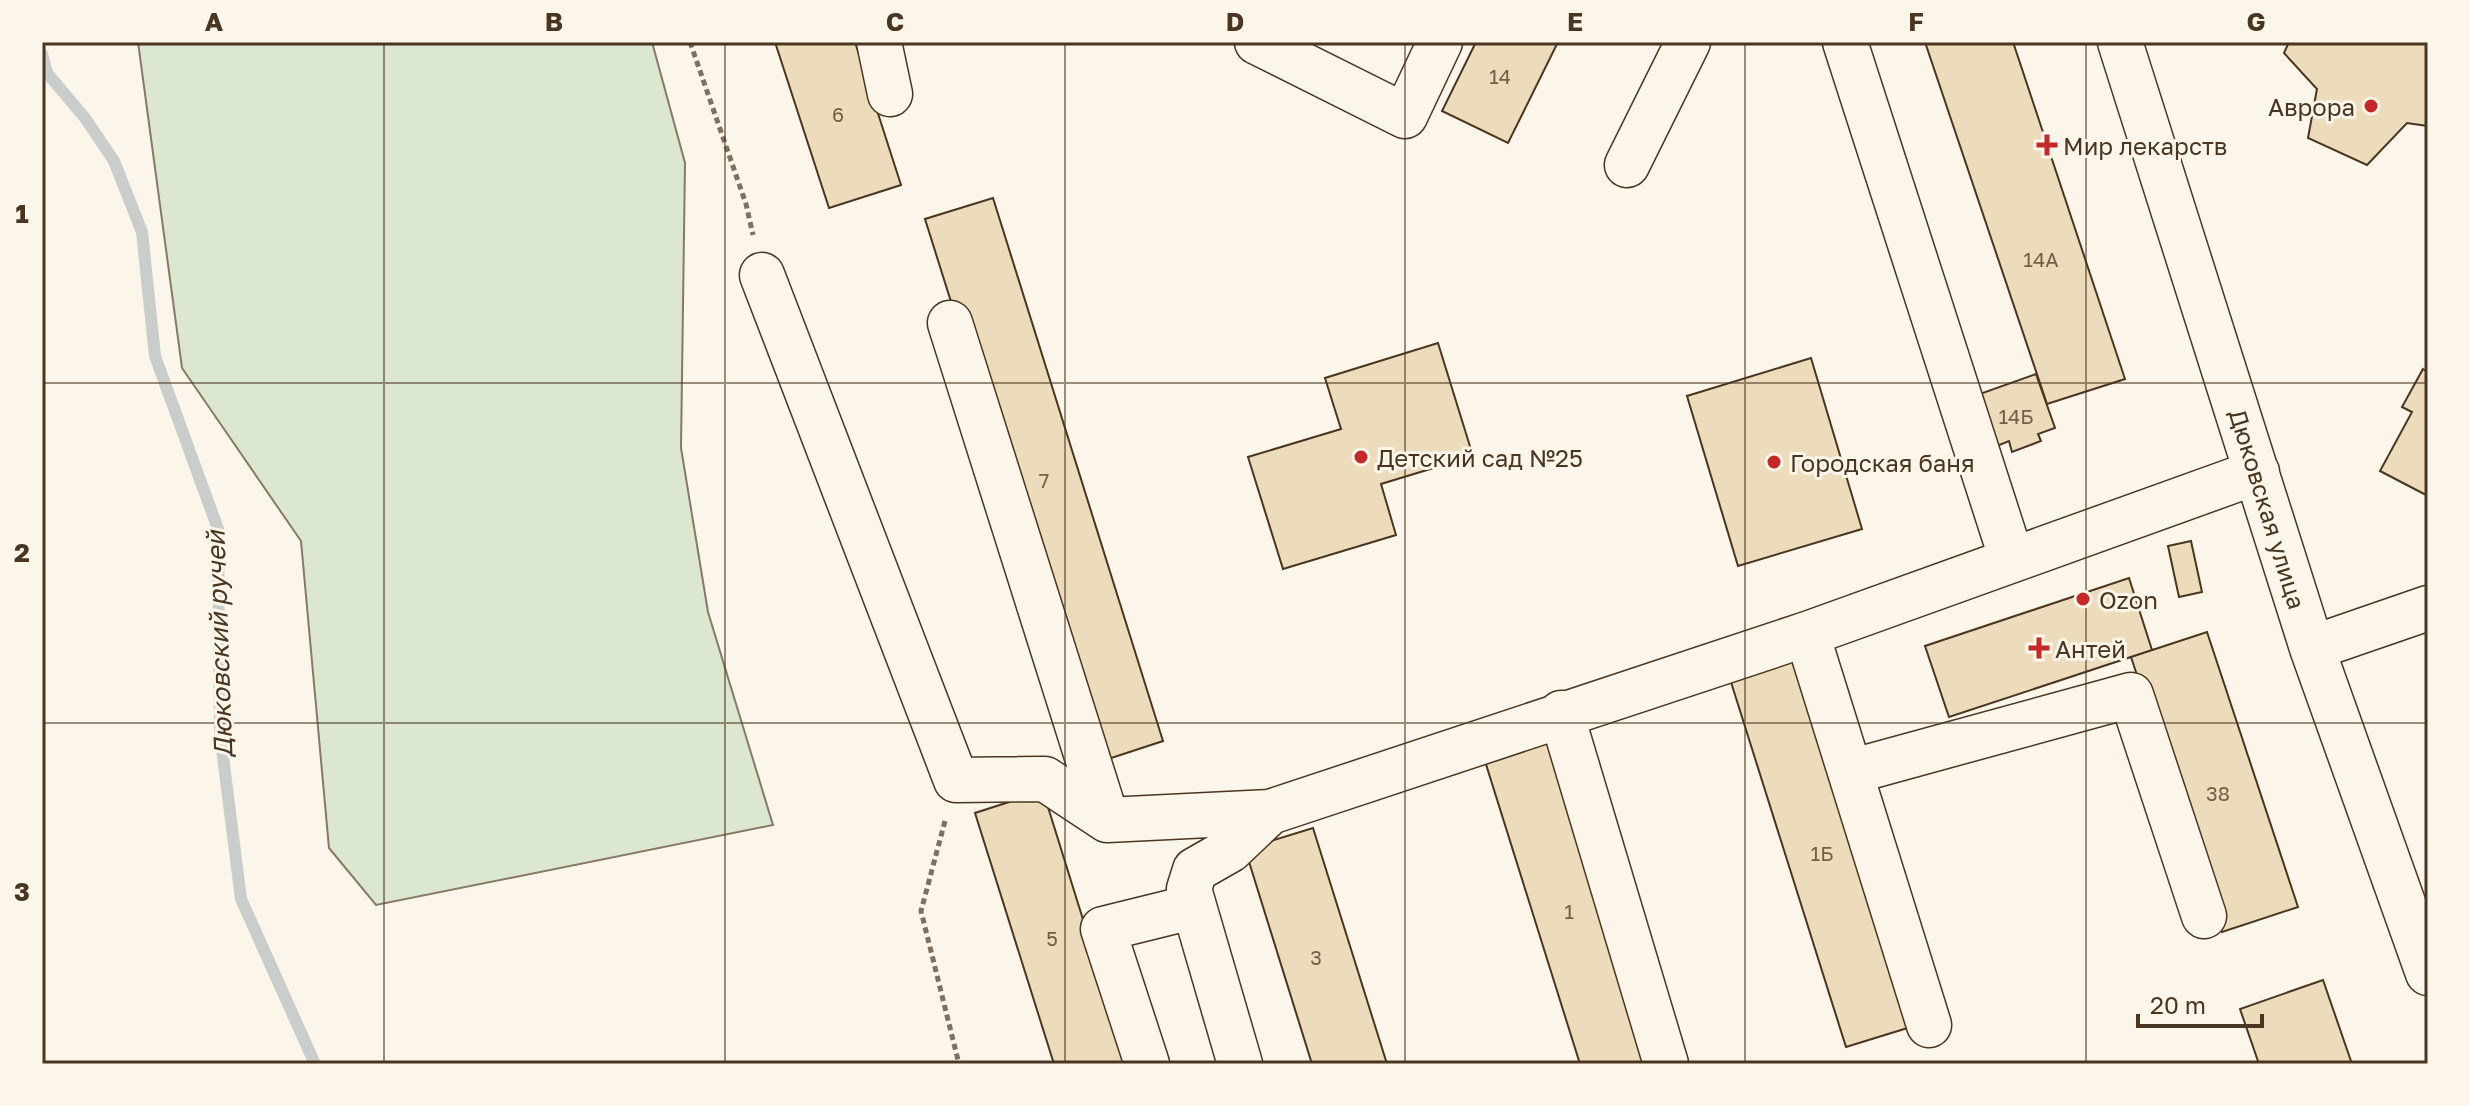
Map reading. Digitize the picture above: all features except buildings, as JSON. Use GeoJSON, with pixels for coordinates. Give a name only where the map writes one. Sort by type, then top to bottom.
{"type":"FeatureCollection","features":[{"type":"Feature","properties":{"kind":"street"},"geometry":{"type":"LineString","coordinates":[[879,42],[890,94]]}},
{"type":"Feature","properties":{"kind":"street"},"geometry":{"type":"LineString","coordinates":[[1257,42],[1405,116],[1440,42]]}},
{"type":"Feature","properties":{"kind":"street"},"geometry":{"type":"LineString","coordinates":[[1627,165],[1688,42]]}},
{"type":"Feature","properties":{"kind":"street"},"geometry":{"type":"LineString","coordinates":[[1845,42],[2012,560]]}},
{"type":"Feature","properties":{"kind":"street","name":"Дюковская улица"},"geometry":{"type":"LineString","coordinates":[[2120,42],[2312,648],[2428,973]]}},
{"type":"Feature","properties":{"kind":"street"},"geometry":{"type":"LineString","coordinates":[[762,275],[956,780],[1045,779],[1107,820],[1270,812],[1561,713],[1807,634],[2257,472]]}},
{"type":"Feature","properties":{"kind":"street"},"geometry":{"type":"LineString","coordinates":[[950,323],[1107,820]]}},
{"type":"Feature","properties":{"kind":"street"},"geometry":{"type":"LineString","coordinates":[[2312,648],[2428,608]]}},
{"type":"Feature","properties":{"kind":"street"},"geometry":{"type":"LineString","coordinates":[[1807,634],[1929,1025]]}},
{"type":"Feature","properties":{"kind":"street"},"geometry":{"type":"LineString","coordinates":[[1850,772],[2131,695],[2204,916]]}},
{"type":"Feature","properties":{"kind":"street"},"geometry":{"type":"LineString","coordinates":[[1561,713],[1666,1064]]}},
{"type":"Feature","properties":{"kind":"street"},"geometry":{"type":"LineString","coordinates":[[1240,1064],[1189,889],[1195,870],[1230,850],[1270,812]]}},
{"type":"Feature","properties":{"kind":"street"},"geometry":{"type":"LineString","coordinates":[[1147,1064],[1103,929],[1192,907]]}},
{"type":"Feature","properties":{"kind":"path"},"geometry":{"type":"LineString","coordinates":[[690,42],[746,204],[762,275]]}},
{"type":"Feature","properties":{"kind":"path"},"geometry":{"type":"LineString","coordinates":[[956,780],[921,911],[959,1064]]}},
{"type":"Feature","properties":{"kind":"green space"},"geometry":{"type":"Polygon","coordinates":[[[138,42],[652,42],[685,163],[681,448],[708,612],[773,825],[376,905],[329,848],[301,541],[182,368],[138,42]]]}},
{"type":"Feature","properties":{"kind":"waterway","name":"Дюковский ручей"},"geometry":{"type":"LineString","coordinates":[[42,54],[47,73],[85,118],[114,161],[142,232],[155,356],[218,529],[220,733],[241,899],[315,1064]]}},
{"type":"Feature","properties":{"kind":"place","name":"Аврора"},"geometry":{"type":"Point","coordinates":[2371,106]}},
{"type":"Feature","properties":{"kind":"place","name":"Мир лекарств"},"geometry":{"type":"Point","coordinates":[2047,145]}},
{"type":"Feature","properties":{"kind":"place","name":"Детский сад №25"},"geometry":{"type":"Point","coordinates":[1361,457]}},
{"type":"Feature","properties":{"kind":"place","name":"Городская баня"},"geometry":{"type":"Point","coordinates":[1774,462]}},
{"type":"Feature","properties":{"kind":"place","name":"Ozon"},"geometry":{"type":"Point","coordinates":[2083,599]}},
{"type":"Feature","properties":{"kind":"place","name":"Антей"},"geometry":{"type":"Point","coordinates":[2039,648]}}]}
